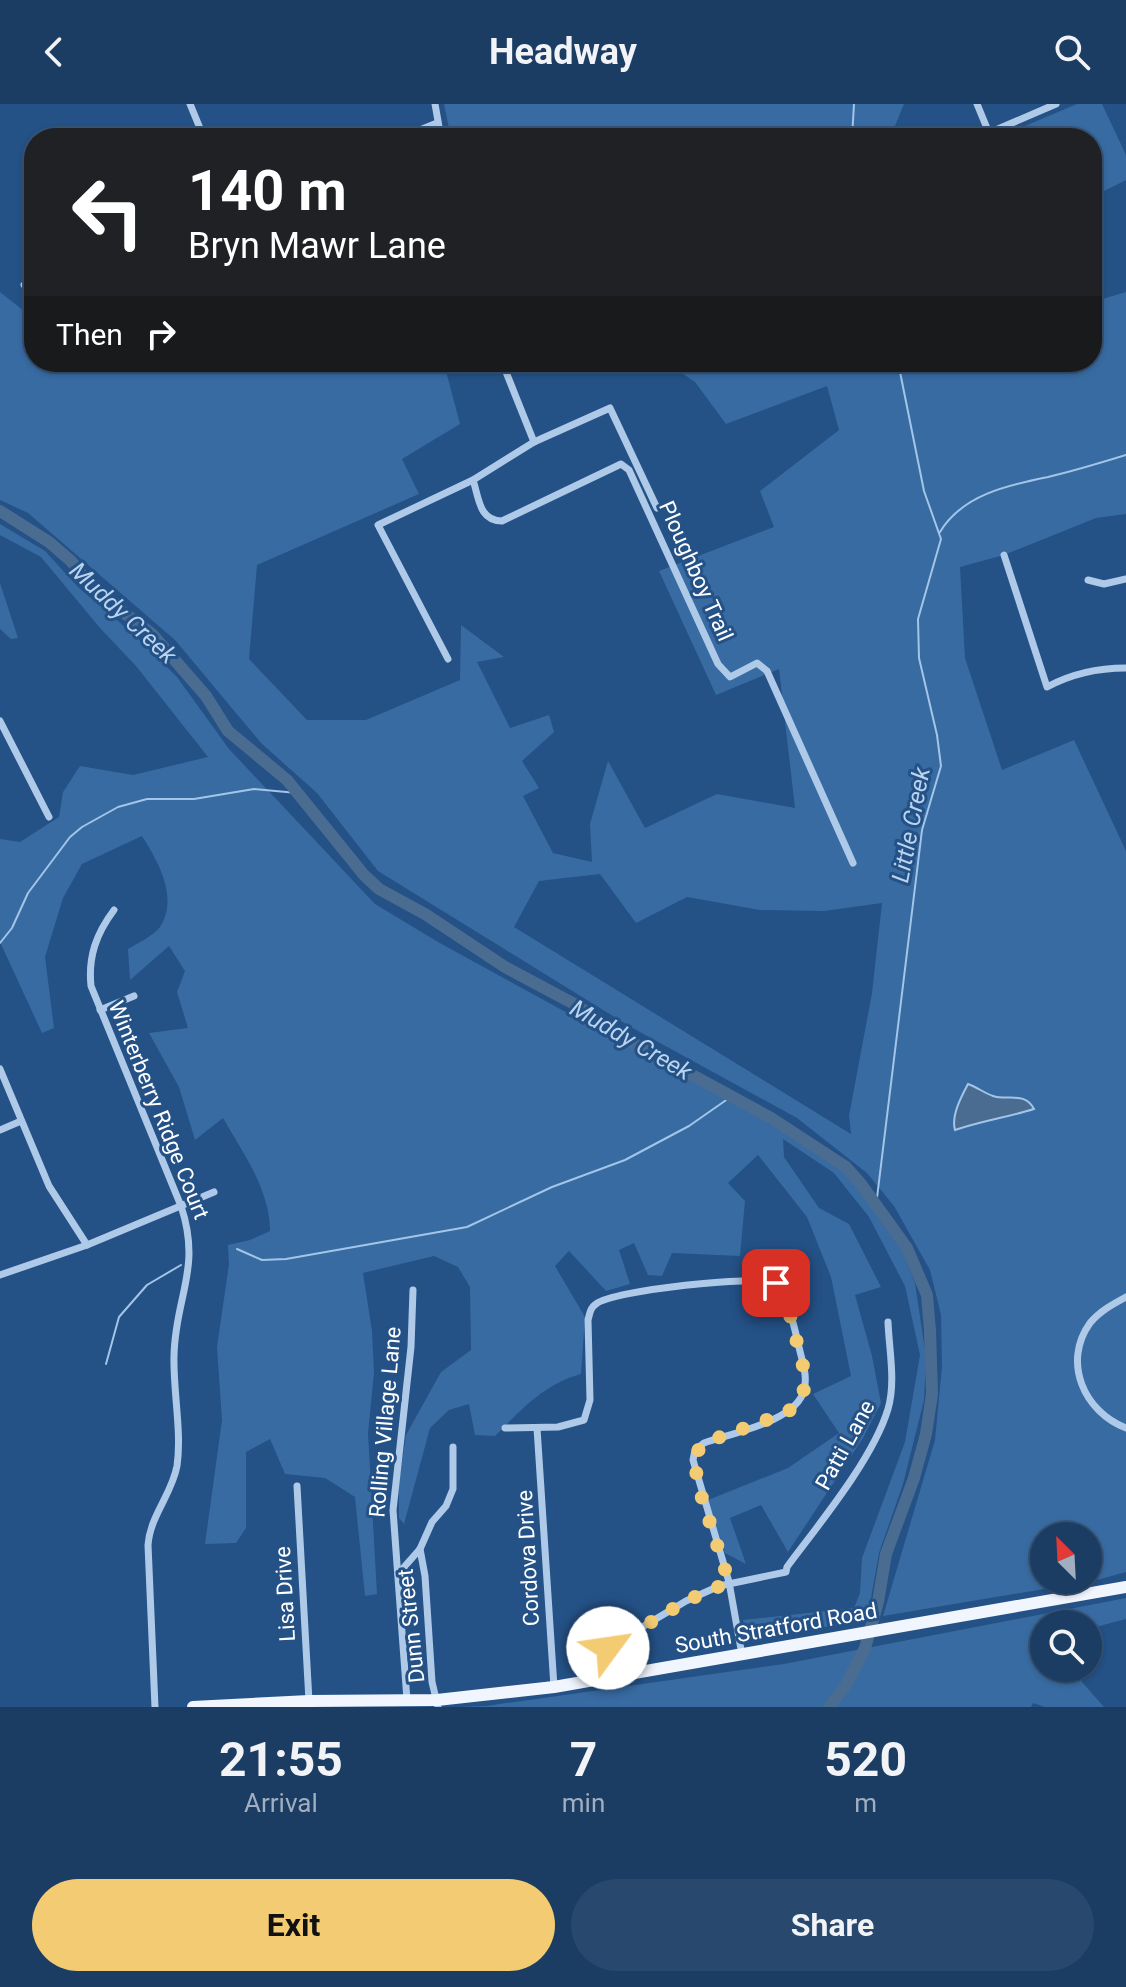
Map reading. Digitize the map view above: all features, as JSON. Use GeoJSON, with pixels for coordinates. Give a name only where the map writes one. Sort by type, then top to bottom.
{"type":"FeatureCollection","features":[{"type":"Feature","properties":{"kind":"main road","name":"South Stratford Road"},"geometry":{"type":"LineString","coordinates":[[193,1707],[309,1701],[407,1700],[438,1703],[554,1687],[1126,1587]]}},
{"type":"Feature","properties":{"kind":"street"},"geometry":{"type":"LineString","coordinates":[[190,104],[200,128]]}},
{"type":"Feature","properties":{"kind":"street"},"geometry":{"type":"LineString","coordinates":[[435,104],[438,128]]}},
{"type":"Feature","properties":{"kind":"street"},"geometry":{"type":"LineString","coordinates":[[977,104],[987,128]]}},
{"type":"Feature","properties":{"kind":"street"},"geometry":{"type":"LineString","coordinates":[[1001,128],[1056,104]]}},
{"type":"Feature","properties":{"kind":"street"},"geometry":{"type":"LineString","coordinates":[[425,128],[437,123]]}},
{"type":"Feature","properties":{"kind":"street"},"geometry":{"type":"LineString","coordinates":[[506,372],[534,442]]}},
{"type":"Feature","properties":{"kind":"street"},"geometry":{"type":"LineString","coordinates":[[448,659],[378,525],[473,480],[534,442],[610,408],[657,508]]}},
{"type":"Feature","properties":{"kind":"street","name":"Ploughboy Trail"},"geometry":{"type":"LineString","coordinates":[[473,480],[484,515],[493,521],[502,521],[621,464],[629,470],[718,664],[730,677],[757,663],[767,671],[853,863]]}},
{"type":"Feature","properties":{"kind":"street"},"geometry":{"type":"LineString","coordinates":[[1004,555],[1047,687],[1065,677],[1107,668],[1126,668]]}},
{"type":"Feature","properties":{"kind":"street"},"geometry":{"type":"LineString","coordinates":[[1088,580],[1104,584],[1126,579]]}},
{"type":"Feature","properties":{"kind":"street"},"geometry":{"type":"LineString","coordinates":[[0,721],[49,817]]}},
{"type":"Feature","properties":{"kind":"street","name":"Winterberry Ridge Court"},"geometry":{"type":"LineString","coordinates":[[114,910],[95,940],[90,964],[91,986],[190,1235],[189,1273],[177,1322],[174,1354],[177,1467],[153,1522],[148,1545],[155,1707]]}},
{"type":"Feature","properties":{"kind":"street"},"geometry":{"type":"LineString","coordinates":[[100,1010],[134,996]]}},
{"type":"Feature","properties":{"kind":"street"},"geometry":{"type":"LineString","coordinates":[[0,1069],[54,1196],[87,1245]]}},
{"type":"Feature","properties":{"kind":"street"},"geometry":{"type":"LineString","coordinates":[[0,1130],[21,1121]]}},
{"type":"Feature","properties":{"kind":"street"},"geometry":{"type":"LineString","coordinates":[[0,1275],[87,1245],[214,1192]]}},
{"type":"Feature","properties":{"kind":"street"},"geometry":{"type":"LineString","coordinates":[[505,1428],[579,1423],[587,1416],[590,1385],[588,1320],[591,1308],[597,1303],[624,1294],[712,1283],[761,1280],[776,1283],[784,1296],[798,1344],[805,1379],[802,1397],[788,1412],[704,1443],[693,1457],[701,1495],[729,1582],[742,1655]]}},
{"type":"Feature","properties":{"kind":"street","name":"Rolling Village Lane"},"geometry":{"type":"LineString","coordinates":[[407,1700],[393,1510],[411,1347],[413,1290]]}},
{"type":"Feature","properties":{"kind":"street"},"geometry":{"type":"LineString","coordinates":[[1126,1297],[1108,1307],[1090,1324],[1078,1358],[1081,1385],[1093,1406],[1107,1419],[1126,1428]]}},
{"type":"Feature","properties":{"kind":"street","name":"Patti Lane"},"geometry":{"type":"LineString","coordinates":[[729,1582],[786,1572],[853,1475],[886,1414],[891,1388],[888,1322]]}},
{"type":"Feature","properties":{"kind":"street","name":"Cordova Drive"},"geometry":{"type":"LineString","coordinates":[[537,1428],[554,1687]]}},
{"type":"Feature","properties":{"kind":"street"},"geometry":{"type":"LineString","coordinates":[[398,1574],[420,1549],[432,1522],[446,1506],[453,1489],[453,1447]]}},
{"type":"Feature","properties":{"kind":"street","name":"Lisa Drive"},"geometry":{"type":"LineString","coordinates":[[297,1486],[309,1701]]}},
{"type":"Feature","properties":{"kind":"street","name":"Dunn Street"},"geometry":{"type":"LineString","coordinates":[[420,1549],[425,1576],[432,1682],[438,1703]]}},
{"type":"Feature","properties":{"kind":"street"},"geometry":{"type":"LineString","coordinates":[[582,1663],[686,1601],[729,1582]]}},
{"type":"Feature","properties":{"kind":"shaded area"},"geometry":{"type":"Polygon","coordinates":[[[444,104],[904,104],[894,128],[449,128],[444,104]]]}},
{"type":"Feature","properties":{"kind":"shaded area"},"geometry":{"type":"Polygon","coordinates":[[[1077,104],[1102,104],[1126,155],[1126,180],[1102,192],[1102,128],[1020,128],[1077,104]]]}},
{"type":"Feature","properties":{"kind":"shaded area"},"geometry":{"type":"Polygon","coordinates":[[[0,292],[24,311],[24,372],[446,372],[460,424],[402,459],[419,494],[257,565],[249,659],[307,720],[366,720],[460,680],[461,625],[504,657],[477,662],[510,728],[549,715],[554,732],[522,761],[539,788],[523,796],[553,853],[592,862],[590,824],[608,761],[645,828],[717,794],[795,808],[779,669],[716,695],[659,571],[774,527],[760,491],[839,430],[827,386],[726,424],[695,382],[680,372],[1102,372],[1102,299],[1126,292],[1126,514],[1096,518],[1004,555],[960,567],[965,658],[1002,770],[1074,740],[1126,851],[1126,1572],[1102,1579],[1102,1522],[1030,1522],[1030,1591],[883,1616],[935,1440],[942,1367],[941,1315],[930,1270],[894,1206],[867,1173],[797,1118],[629,1026],[378,871],[317,793],[261,743],[175,640],[28,513],[0,500],[0,292]],[[600,874],[539,881],[514,927],[851,1134],[849,1116],[872,993],[882,903],[824,911],[760,910],[687,897],[636,923],[600,874]]]}},
{"type":"Feature","properties":{"kind":"shaded area"},"geometry":{"type":"Polygon","coordinates":[[[0,524],[45,551],[78,587],[177,677],[229,749],[375,904],[438,942],[723,1095],[848,1173],[901,1248],[915,1283],[926,1357],[924,1400],[903,1484],[879,1553],[867,1621],[747,1638],[743,1620],[854,1608],[860,1593],[862,1558],[905,1442],[920,1355],[905,1286],[869,1217],[834,1173],[783,1139],[784,1157],[819,1208],[849,1224],[881,1287],[855,1295],[881,1403],[863,1438],[788,1552],[761,1505],[730,1518],[746,1564],[725,1553],[708,1500],[788,1468],[839,1433],[813,1394],[851,1376],[831,1277],[807,1217],[758,1155],[728,1183],[745,1201],[740,1256],[672,1253],[662,1276],[648,1275],[634,1243],[619,1250],[630,1284],[606,1291],[569,1251],[555,1266],[585,1317],[581,1374],[544,1391],[495,1436],[475,1435],[469,1404],[449,1410],[430,1428],[404,1524],[399,1518],[399,1483],[406,1435],[441,1372],[471,1350],[470,1287],[458,1267],[434,1256],[363,1273],[372,1331],[374,1373],[368,1433],[377,1594],[365,1596],[355,1497],[325,1478],[285,1474],[270,1439],[246,1452],[246,1528],[236,1543],[205,1544],[222,1420],[217,1347],[229,1264],[228,1245],[270,1231],[265,1201],[254,1172],[223,1118],[195,1140],[179,1087],[149,1033],[188,1028],[177,992],[185,971],[169,946],[130,980],[128,949],[160,927],[167,904],[160,868],[142,836],[82,864],[63,898],[45,957],[54,1028],[42,1033],[0,942],[0,839],[20,842],[59,817],[63,792],[80,766],[133,775],[208,757],[136,666],[41,557],[0,535],[0,524]]]}},
{"type":"Feature","properties":{"kind":"shaded area"},"geometry":{"type":"Polygon","coordinates":[[[0,583],[18,638],[11,639],[0,629],[0,583]]]}},
{"type":"Feature","properties":{"kind":"shaded area"},"geometry":{"type":"Polygon","coordinates":[[[968,1084],[993,1096],[1021,1098],[1034,1109],[955,1130],[956,1113],[968,1084]]]}},
{"type":"Feature","properties":{"kind":"shaded area"},"geometry":{"type":"Polygon","coordinates":[[[1126,1598],[1126,1619],[1102,1625],[1102,1610],[1064,1610],[1126,1598]]]}},
{"type":"Feature","properties":{"kind":"shaded area"},"geometry":{"type":"Polygon","coordinates":[[[1030,1617],[1030,1682],[1082,1682],[1104,1707],[1045,1707],[1033,1703],[1031,1707],[458,1707],[486,1706],[784,1664],[1030,1617]]]}},
{"type":"Feature","properties":{"kind":"waterway","name":"Little Creek"},"geometry":{"type":"LineString","coordinates":[[853,128],[854,104]]}},
{"type":"Feature","properties":{"kind":"waterway","name":"Little Creek"},"geometry":{"type":"LineString","coordinates":[[876,1206],[922,830],[941,766],[919,658],[918,619],[941,539],[924,491],[900,372]]}},
{"type":"Feature","properties":{"kind":"waterway"},"geometry":{"type":"LineString","coordinates":[[940,532],[961,509],[987,494],[1126,455]]}},
{"type":"Feature","properties":{"kind":"waterway","name":"Muddy Creek"},"geometry":{"type":"LineString","coordinates":[[0,511],[49,542],[71,561],[94,590],[152,634],[206,696],[228,731],[287,780],[364,875],[379,889],[425,914],[505,967],[578,1006],[617,1034],[771,1118],[846,1167],[907,1248],[927,1295],[932,1394],[926,1434],[914,1478],[886,1554],[878,1602],[865,1648],[845,1687],[829,1707]]}},
{"type":"Feature","properties":{"kind":"waterway"},"geometry":{"type":"LineString","coordinates":[[0,943],[12,928],[28,893],[70,837],[118,807],[147,799],[194,799],[254,789],[297,793]]}},
{"type":"Feature","properties":{"kind":"waterway"},"geometry":{"type":"LineString","coordinates":[[237,1249],[262,1260],[286,1259],[467,1227],[552,1187],[625,1160],[689,1126],[732,1096]]}},
{"type":"Feature","properties":{"kind":"waterway"},"geometry":{"type":"LineString","coordinates":[[106,1364],[119,1317],[147,1285],[181,1265]]}},
{"type":"Feature","properties":{"kind":"route"},"geometry":{"type":"LineString","coordinates":[[608,1648],[686,1601],[729,1582],[701,1495],[693,1457],[695,1450],[704,1443],[780,1416],[795,1407],[802,1397],[804,1370],[789,1311],[776,1283]]}}]}
